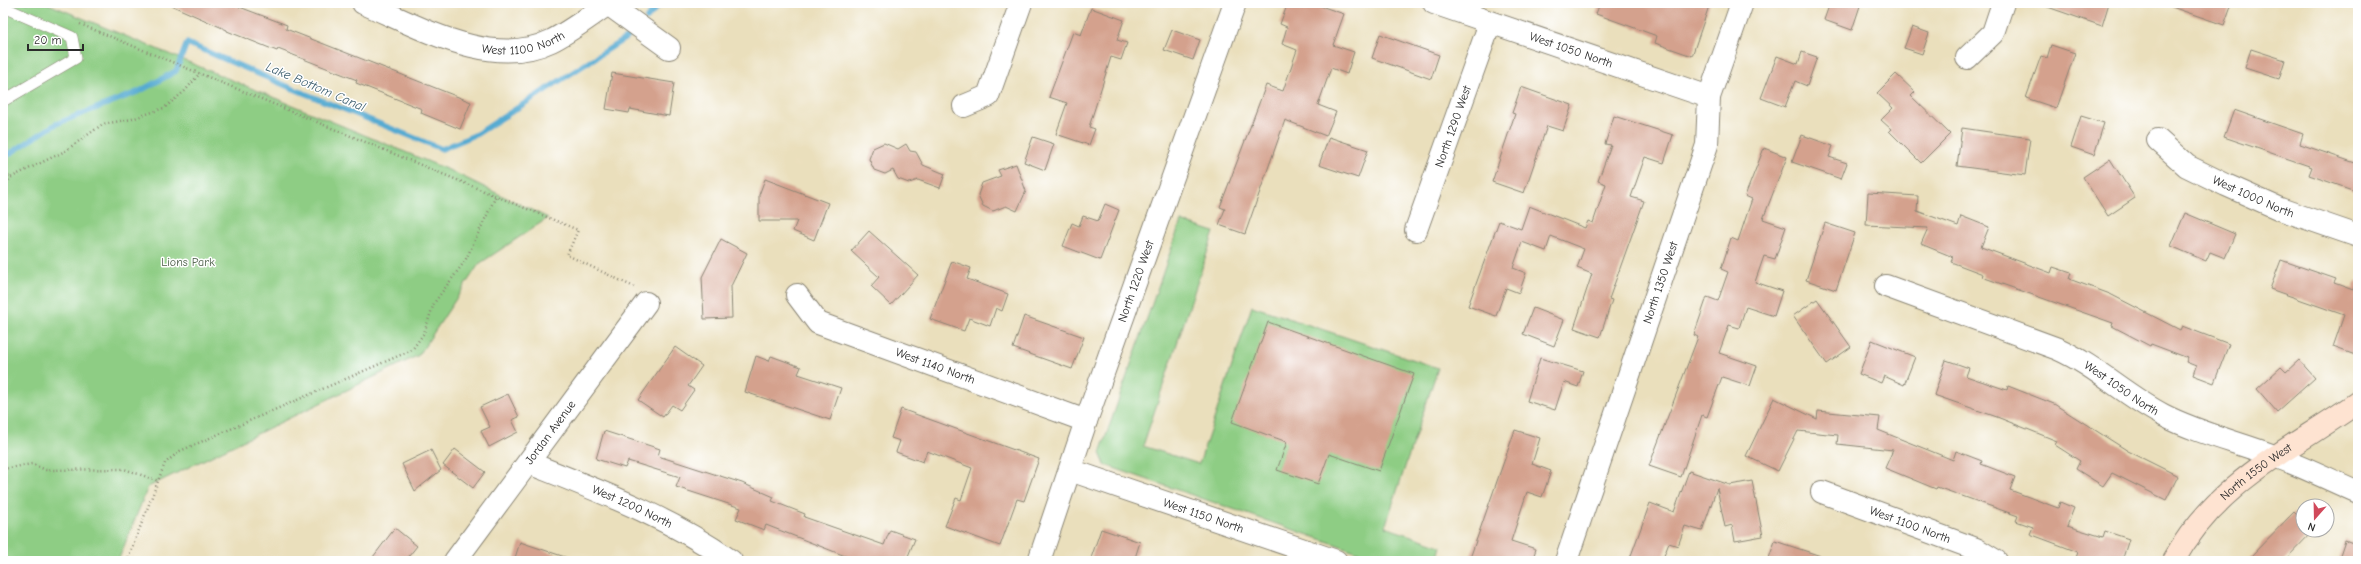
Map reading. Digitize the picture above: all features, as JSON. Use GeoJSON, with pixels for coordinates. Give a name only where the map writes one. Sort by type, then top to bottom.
{"type":"FeatureCollection","features":[{"type":"Feature","properties":{"kind":"street","name":"West 1100 North"},"geometry":{"type":"LineString","coordinates":[[363,3],[463,45],[512,51],[551,41],[608,4],[669,48]]}},
{"type":"Feature","properties":{"kind":"street"},"geometry":{"type":"LineString","coordinates":[[964,106],[988,96],[1021,3]]}},
{"type":"Feature","properties":{"kind":"street","name":"North 1220 West"},"geometry":{"type":"LineString","coordinates":[[1039,561],[1086,421],[1235,3]]}},
{"type":"Feature","properties":{"kind":"street","name":"West 1050 North"},"geometry":{"type":"LineString","coordinates":[[1434,3],[1709,97]]}},
{"type":"Feature","properties":{"kind":"street","name":"North 1350 West"},"geometry":{"type":"LineString","coordinates":[[1566,561],[1707,145],[1709,97],[1742,3]]}},
{"type":"Feature","properties":{"kind":"street"},"geometry":{"type":"LineString","coordinates":[[1966,58],[1993,33],[2003,3]]}},
{"type":"Feature","properties":{"kind":"street","name":"North 1290 West"},"geometry":{"type":"LineString","coordinates":[[1416,230],[1490,23]]}},
{"type":"Feature","properties":{"kind":"street","name":"West 1000 North"},"geometry":{"type":"LineString","coordinates":[[2158,140],[2187,166],[2226,185],[2280,209],[2358,236]]}},
{"type":"Feature","properties":{"kind":"street","name":"West 1050 North"},"geometry":{"type":"LineString","coordinates":[[1886,286],[2058,349],[2080,359],[2163,414],[2212,435],[2274,456],[2325,476],[2358,492]]}},
{"type":"Feature","properties":{"kind":"street","name":"West 1140 North"},"geometry":{"type":"LineString","coordinates":[[797,295],[818,323],[1086,421]]}},
{"type":"Feature","properties":{"kind":"street","name":"Jordan Avenue"},"geometry":{"type":"LineString","coordinates":[[455,561],[529,463],[642,296]]}},
{"type":"Feature","properties":{"kind":"street","name":"North 1550 West"},"geometry":{"type":"LineString","coordinates":[[2173,561],[2182,545],[2207,512],[2228,490],[2274,456],[2358,402]]}},
{"type":"Feature","properties":{"kind":"street","name":"West 1200 North"},"geometry":{"type":"LineString","coordinates":[[529,463],[629,503],[707,545],[730,561]]}},
{"type":"Feature","properties":{"kind":"street","name":"West 1150 North"},"geometry":{"type":"LineString","coordinates":[[1070,470],[1311,557],[1336,561]]}},
{"type":"Feature","properties":{"kind":"street","name":"West 1100 North"},"geometry":{"type":"LineString","coordinates":[[1822,492],[1976,549],[1996,561]]}},
{"type":"Feature","properties":{"kind":"lane"},"geometry":{"type":"LineString","coordinates":[[3,7],[72,37],[76,58],[3,101]]}},
{"type":"Feature","properties":{"kind":"path"},"geometry":{"type":"LineString","coordinates":[[78,23],[578,230],[567,255],[642,296]]}},
{"type":"Feature","properties":{"kind":"path"},"geometry":{"type":"LineString","coordinates":[[3,191],[10,178],[65,151],[103,124],[132,119],[164,108],[185,92],[200,73]]}},
{"type":"Feature","properties":{"kind":"path"},"geometry":{"type":"LineString","coordinates":[[4,171],[10,178]]}},
{"type":"Feature","properties":{"kind":"path"},"geometry":{"type":"LineString","coordinates":[[127,561],[165,463],[180,451],[412,350],[424,333],[434,303],[465,261],[496,196]]}},
{"type":"Feature","properties":{"kind":"path"},"geometry":{"type":"LineString","coordinates":[[3,469],[32,464],[46,470],[124,469],[159,481]]}},
{"type":"Feature","properties":{"kind":"green space","name":"Lions Park"},"geometry":{"type":"Polygon","coordinates":[[[3,3],[46,3],[451,171],[548,218],[479,264],[419,355],[148,487],[118,561],[3,561],[3,3]]]}},
{"type":"Feature","properties":{"kind":"green space"},"geometry":{"type":"Polygon","coordinates":[[[1181,221],[1214,232],[1143,446],[1199,464],[1252,306],[1438,368],[1385,527],[1441,546],[1437,561],[1384,561],[1105,465],[1100,453],[1181,221]]]}},
{"type":"Feature","properties":{"kind":"building"},"geometry":{"type":"Polygon","coordinates":[[[166,3],[229,3],[287,25],[286,29],[471,102],[460,129],[421,113],[422,109],[356,83],[357,80],[227,31],[166,3]]]}},
{"type":"Feature","properties":{"kind":"building"},"geometry":{"type":"Polygon","coordinates":[[[1288,3],[1312,3],[1344,14],[1333,45],[1354,52],[1347,74],[1331,68],[1318,105],[1336,112],[1326,136],[1285,120],[1245,234],[1219,225],[1225,209],[1220,207],[1266,85],[1283,91],[1297,50],[1282,44],[1287,27],[1280,24],[1288,3]]]}},
{"type":"Feature","properties":{"kind":"building"},"geometry":{"type":"Polygon","coordinates":[[[1600,3],[1710,3],[1692,56],[1655,43],[1657,36],[1596,14],[1600,3]]]}},
{"type":"Feature","properties":{"kind":"building"},"geometry":{"type":"Polygon","coordinates":[[[1830,3],[1861,3],[1852,30],[1824,20],[1830,3]]]}},
{"type":"Feature","properties":{"kind":"building"},"geometry":{"type":"Polygon","coordinates":[[[2042,3],[2109,3],[2102,26],[2042,5],[2042,3]]]}},
{"type":"Feature","properties":{"kind":"building"},"geometry":{"type":"Polygon","coordinates":[[[2166,3],[2232,3],[2224,25],[2166,5],[2166,3]]]}},
{"type":"Feature","properties":{"kind":"building"},"geometry":{"type":"Polygon","coordinates":[[[1091,8],[1124,20],[1117,40],[1127,43],[1121,60],[1111,57],[1089,127],[1095,129],[1089,145],[1056,134],[1067,103],[1049,97],[1073,32],[1081,35],[1091,8]]]}},
{"type":"Feature","properties":{"kind":"building"},"geometry":{"type":"Polygon","coordinates":[[[1912,27],[1929,33],[1922,54],[1904,48],[1912,27]]]}},
{"type":"Feature","properties":{"kind":"building"},"geometry":{"type":"Polygon","coordinates":[[[1172,30],[1200,40],[1193,60],[1164,50],[1172,30]]]}},
{"type":"Feature","properties":{"kind":"building"},"geometry":{"type":"Polygon","coordinates":[[[1380,34],[1439,55],[1431,79],[1372,58],[1380,34]]]}},
{"type":"Feature","properties":{"kind":"building"},"geometry":{"type":"Polygon","coordinates":[[[2051,45],[2075,53],[2056,108],[2026,98],[2041,56],[2047,58],[2051,45]]]}},
{"type":"Feature","properties":{"kind":"building"},"geometry":{"type":"Polygon","coordinates":[[[2251,49],[2285,60],[2279,79],[2245,68],[2251,49]]]}},
{"type":"Feature","properties":{"kind":"building"},"geometry":{"type":"Polygon","coordinates":[[[1802,52],[1817,57],[1807,86],[1795,81],[1785,107],[1761,98],[1777,56],[1798,64],[1802,52]]]}},
{"type":"Feature","properties":{"kind":"building"},"geometry":{"type":"Polygon","coordinates":[[[612,73],[674,83],[669,116],[630,109],[629,113],[606,109],[612,73]]]}},
{"type":"Feature","properties":{"kind":"building"},"geometry":{"type":"Polygon","coordinates":[[[1896,74],[1915,92],[1911,96],[1950,134],[1921,163],[1889,131],[1891,129],[1881,120],[1893,108],[1877,93],[1896,74]]]}},
{"type":"Feature","properties":{"kind":"building"},"geometry":{"type":"Polygon","coordinates":[[[1521,87],[1572,105],[1563,131],[1547,126],[1524,193],[1492,182],[1515,114],[1512,113],[1521,87]]]}},
{"type":"Feature","properties":{"kind":"building"},"geometry":{"type":"Polygon","coordinates":[[[2234,110],[2303,134],[2300,144],[2358,164],[2358,192],[2309,175],[2312,167],[2224,137],[2234,110]]]}},
{"type":"Feature","properties":{"kind":"building"},"geometry":{"type":"Polygon","coordinates":[[[1614,116],[1673,135],[1664,163],[1645,157],[1631,197],[1644,201],[1609,299],[1612,300],[1600,337],[1574,328],[1592,274],[1577,268],[1584,249],[1551,236],[1546,251],[1522,242],[1513,268],[1526,273],[1519,293],[1506,288],[1496,316],[1468,306],[1499,221],[1521,229],[1529,206],[1585,228],[1588,221],[1593,223],[1606,184],[1598,181],[1611,145],[1605,144],[1614,116]]]}},
{"type":"Feature","properties":{"kind":"building"},"geometry":{"type":"Polygon","coordinates":[[[2081,116],[2104,123],[2094,155],[2071,147],[2081,116]]]}},
{"type":"Feature","properties":{"kind":"building"},"geometry":{"type":"Polygon","coordinates":[[[1962,128],[2030,138],[2025,175],[1957,166],[1962,128]]]}},
{"type":"Feature","properties":{"kind":"building"},"geometry":{"type":"Polygon","coordinates":[[[1802,135],[1833,146],[1829,157],[1847,163],[1841,179],[1792,162],[1802,135]]]}},
{"type":"Feature","properties":{"kind":"building"},"geometry":{"type":"Polygon","coordinates":[[[1033,137],[1054,144],[1045,170],[1024,162],[1033,137]]]}},
{"type":"Feature","properties":{"kind":"building"},"geometry":{"type":"Polygon","coordinates":[[[1329,137],[1368,150],[1358,178],[1319,165],[1329,137]]]}},
{"type":"Feature","properties":{"kind":"building"},"geometry":{"type":"Polygon","coordinates":[[[884,143],[898,149],[906,144],[910,151],[916,152],[923,165],[945,174],[940,188],[918,180],[909,183],[898,179],[893,170],[885,174],[874,170],[869,159],[873,148],[884,143]]]}},
{"type":"Feature","properties":{"kind":"building"},"geometry":{"type":"Polygon","coordinates":[[[1764,148],[1787,157],[1763,219],[1786,227],[1775,259],[1764,256],[1755,282],[1782,291],[1774,316],[1746,307],[1739,328],[1729,325],[1719,353],[1757,366],[1750,386],[1722,377],[1707,417],[1702,415],[1681,477],[1649,466],[1698,337],[1694,335],[1707,297],[1718,301],[1728,272],[1721,269],[1731,238],[1738,241],[1752,199],[1745,196],[1764,148]]]}},
{"type":"Feature","properties":{"kind":"building"},"geometry":{"type":"Polygon","coordinates":[[[2110,159],[2135,198],[2108,216],[2083,177],[2110,159]]]}},
{"type":"Feature","properties":{"kind":"building"},"geometry":{"type":"Polygon","coordinates":[[[1016,164],[1026,191],[1017,211],[1006,206],[993,211],[983,206],[978,195],[982,183],[1001,176],[998,170],[1016,164]]]}},
{"type":"Feature","properties":{"kind":"building"},"geometry":{"type":"Polygon","coordinates":[[[765,179],[828,203],[814,240],[793,231],[797,221],[759,221],[759,195],[765,179]]]}},
{"type":"Feature","properties":{"kind":"building"},"geometry":{"type":"Polygon","coordinates":[[[1868,193],[1918,196],[1917,211],[1958,226],[1961,216],[1989,227],[1981,247],[2051,273],[2053,267],[2071,273],[2069,279],[2110,294],[2180,330],[2182,326],[2229,344],[2214,383],[2193,375],[2196,366],[2186,362],[2188,358],[2151,344],[2150,346],[2112,326],[2113,323],[1982,277],[1983,274],[1951,262],[1953,257],[1921,244],[1928,228],[1866,225],[1868,193]]]}},
{"type":"Feature","properties":{"kind":"building"},"geometry":{"type":"Polygon","coordinates":[[[1105,204],[1119,210],[1100,260],[1063,246],[1072,223],[1079,226],[1083,216],[1098,221],[1105,204]]]}},
{"type":"Feature","properties":{"kind":"building"},"geometry":{"type":"Polygon","coordinates":[[[2185,213],[2235,234],[2225,258],[2210,252],[2206,261],[2171,246],[2185,213]]]}},
{"type":"Feature","properties":{"kind":"building"},"geometry":{"type":"Polygon","coordinates":[[[1825,223],[1855,233],[1836,290],[1806,280],[1825,223]]]}},
{"type":"Feature","properties":{"kind":"building"},"geometry":{"type":"Polygon","coordinates":[[[869,231],[918,275],[891,305],[871,286],[879,277],[851,251],[869,231]]]}},
{"type":"Feature","properties":{"kind":"building"},"geometry":{"type":"Polygon","coordinates":[[[721,239],[747,253],[731,286],[732,318],[704,319],[702,277],[721,239]]]}},
{"type":"Feature","properties":{"kind":"building"},"geometry":{"type":"Polygon","coordinates":[[[2281,260],[2336,279],[2334,283],[2353,290],[2356,282],[2358,282],[2358,356],[2333,347],[2344,315],[2270,289],[2281,260]]]}},
{"type":"Feature","properties":{"kind":"building"},"geometry":{"type":"Polygon","coordinates":[[[952,261],[971,268],[967,279],[1008,294],[1002,311],[996,308],[990,326],[969,318],[964,331],[930,319],[952,261]]]}},
{"type":"Feature","properties":{"kind":"building"},"geometry":{"type":"Polygon","coordinates":[[[1817,299],[1851,347],[1827,364],[1793,316],[1817,299]]]}},
{"type":"Feature","properties":{"kind":"building"},"geometry":{"type":"Polygon","coordinates":[[[1533,308],[1564,320],[1554,346],[1523,334],[1533,308]]]}},
{"type":"Feature","properties":{"kind":"building"},"geometry":{"type":"Polygon","coordinates":[[[1024,316],[1084,337],[1072,369],[1013,348],[1024,316]]]}},
{"type":"Feature","properties":{"kind":"building"},"geometry":{"type":"Polygon","coordinates":[[[1268,322],[1414,374],[1379,471],[1329,454],[1318,484],[1277,470],[1287,442],[1232,422],[1268,322]]]}},
{"type":"Feature","properties":{"kind":"building"},"geometry":{"type":"Polygon","coordinates":[[[1872,340],[1915,357],[1904,385],[1884,376],[1881,383],[1859,374],[1872,340]]]}},
{"type":"Feature","properties":{"kind":"building"},"geometry":{"type":"Polygon","coordinates":[[[675,347],[702,366],[688,386],[694,390],[680,410],[672,405],[663,417],[638,400],[675,347]]]}},
{"type":"Feature","properties":{"kind":"building"},"geometry":{"type":"Polygon","coordinates":[[[756,356],[769,361],[771,356],[801,367],[798,374],[841,388],[830,420],[745,392],[756,356]]]}},
{"type":"Feature","properties":{"kind":"building"},"geometry":{"type":"Polygon","coordinates":[[[1540,358],[1583,371],[1578,387],[1564,382],[1555,410],[1527,401],[1540,358]]]}},
{"type":"Feature","properties":{"kind":"building"},"geometry":{"type":"Polygon","coordinates":[[[1946,360],[1969,368],[1966,376],[2007,390],[2008,386],[2054,404],[2128,451],[2178,476],[2166,500],[2112,473],[2103,486],[2076,469],[2080,461],[2055,445],[2057,441],[1997,417],[1934,395],[1946,360]]]}},
{"type":"Feature","properties":{"kind":"building"},"geometry":{"type":"Polygon","coordinates":[[[2299,360],[2315,378],[2277,412],[2257,389],[2281,367],[2286,372],[2299,360]]]}},
{"type":"Feature","properties":{"kind":"building"},"geometry":{"type":"Polygon","coordinates":[[[508,394],[519,417],[512,420],[518,432],[489,447],[481,431],[490,427],[480,407],[508,394]]]}},
{"type":"Feature","properties":{"kind":"building"},"geometry":{"type":"Polygon","coordinates":[[[1774,398],[1817,419],[1818,411],[1880,417],[1878,430],[1953,460],[1956,451],[1982,461],[1981,464],[2015,477],[2010,490],[2058,508],[2060,502],[2074,508],[2067,526],[2103,537],[2105,531],[2129,539],[2122,561],[2075,561],[2078,552],[2030,534],[2033,527],[2016,521],[2018,516],[1937,487],[1936,489],[1885,468],[1893,450],[1837,444],[1838,435],[1798,431],[1778,471],[1746,456],[1774,398]]]}},
{"type":"Feature","properties":{"kind":"building"},"geometry":{"type":"Polygon","coordinates":[[[901,409],[1039,459],[1024,501],[1017,499],[1000,546],[945,526],[956,498],[961,500],[972,468],[927,451],[923,462],[896,452],[900,441],[891,438],[901,409]]]}},
{"type":"Feature","properties":{"kind":"building"},"geometry":{"type":"Polygon","coordinates":[[[1515,430],[1540,438],[1532,464],[1551,471],[1542,497],[1527,492],[1511,541],[1536,549],[1532,561],[1469,561],[1515,430]]]}},
{"type":"Feature","properties":{"kind":"building"},"geometry":{"type":"Polygon","coordinates":[[[604,431],[660,449],[658,456],[742,483],[774,497],[772,501],[805,514],[804,517],[884,545],[890,530],[915,539],[906,561],[858,561],[766,525],[764,530],[736,519],[741,508],[676,487],[680,477],[628,461],[625,468],[596,459],[604,431]]]}},
{"type":"Feature","properties":{"kind":"building"},"geometry":{"type":"Polygon","coordinates":[[[455,449],[485,472],[473,488],[443,465],[455,449]]]}},
{"type":"Feature","properties":{"kind":"building"},"geometry":{"type":"Polygon","coordinates":[[[431,450],[441,470],[415,491],[402,464],[431,450]]]}},
{"type":"Feature","properties":{"kind":"building"},"geometry":{"type":"Polygon","coordinates":[[[1689,471],[1730,485],[1752,481],[1763,536],[1735,541],[1732,525],[1725,527],[1717,488],[1702,531],[1685,526],[1678,546],[1669,543],[1662,561],[1629,561],[1650,503],[1674,512],[1689,471]]]}},
{"type":"Feature","properties":{"kind":"building"},"geometry":{"type":"Polygon","coordinates":[[[2294,512],[2295,513],[2295,538],[2306,538],[2284,561],[2246,561],[2294,512]]]}},
{"type":"Feature","properties":{"kind":"building"},"geometry":{"type":"Polygon","coordinates":[[[395,528],[417,546],[405,561],[370,561],[395,528]]]}},
{"type":"Feature","properties":{"kind":"building"},"geometry":{"type":"Polygon","coordinates":[[[1101,529],[1140,542],[1134,561],[1090,561],[1101,529]]]}},
{"type":"Feature","properties":{"kind":"building"},"geometry":{"type":"Polygon","coordinates":[[[2345,540],[2358,545],[2358,561],[2338,561],[2345,540]]]}},
{"type":"Feature","properties":{"kind":"building"},"geometry":{"type":"Polygon","coordinates":[[[1775,541],[1827,558],[1826,561],[1768,561],[1775,541]]]}},
{"type":"Feature","properties":{"kind":"building"},"geometry":{"type":"Polygon","coordinates":[[[520,542],[568,558],[568,561],[514,561],[520,542]]]}},
{"type":"Feature","properties":{"kind":"waterway","name":"Lake Bottom Canal"},"geometry":{"type":"LineString","coordinates":[[647,18],[661,3]]}},
{"type":"Feature","properties":{"kind":"waterway","name":"Lake Bottom Canal"},"geometry":{"type":"LineString","coordinates":[[3,158],[56,124],[140,91],[176,71],[187,43],[289,87],[442,149],[477,134],[629,36]]}}]}
